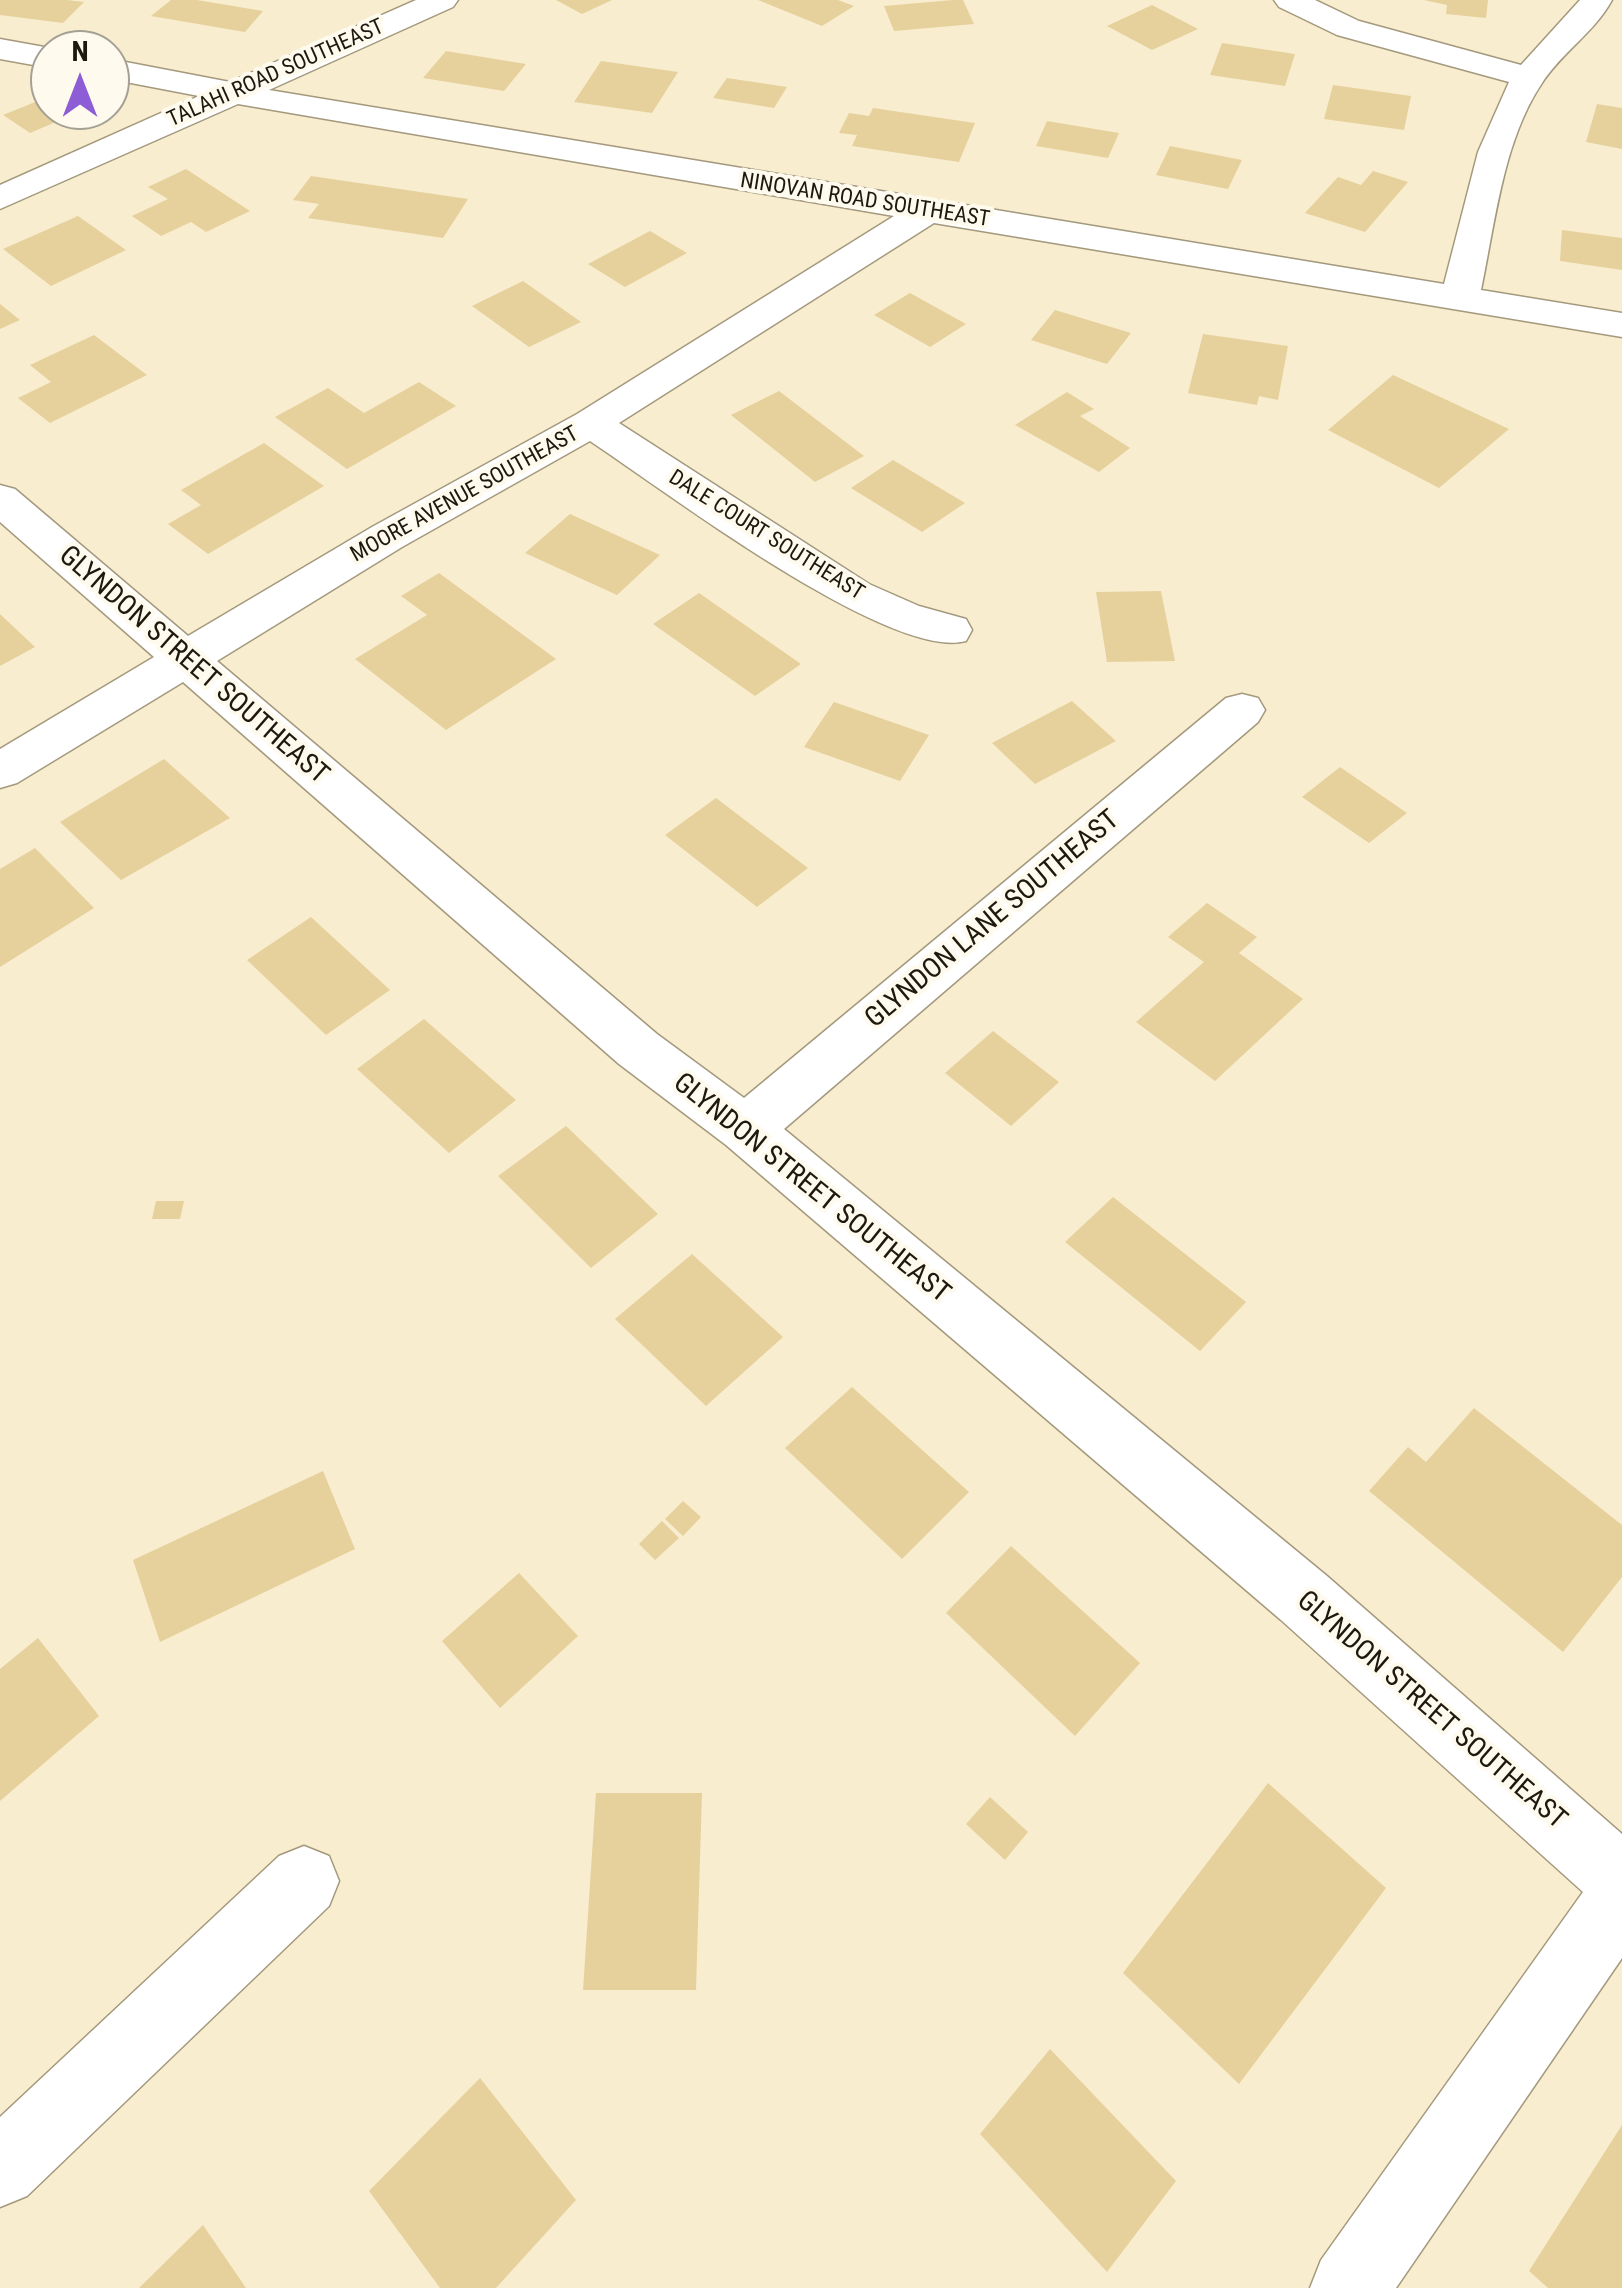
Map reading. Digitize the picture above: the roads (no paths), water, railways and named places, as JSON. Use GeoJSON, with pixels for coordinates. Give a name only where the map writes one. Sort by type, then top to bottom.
{"type":"FeatureCollection","features":[{"type":"Feature","properties":{"kind":"street","name":"TALAHI ROAD SOUTHEAST"},"geometry":{"type":"LineString","coordinates":[[0,198],[442,0]]}},
{"type":"Feature","properties":{"kind":"street"},"geometry":{"type":"LineString","coordinates":[[1290,0],[1348,28],[1528,77]]}},
{"type":"Feature","properties":{"kind":"street"},"geometry":{"type":"LineString","coordinates":[[1460,299],[1486,189],[1511,108],[1528,77],[1588,17],[1596,0]]}},
{"type":"Feature","properties":{"kind":"street"},"geometry":{"type":"LineString","coordinates":[[0,49],[30,54]]}},
{"type":"Feature","properties":{"kind":"street","name":"NINOVAN ROAD SOUTHEAST"},"geometry":{"type":"LineString","coordinates":[[130,73],[340,114],[1622,325]]}},
{"type":"Feature","properties":{"kind":"street","name":"MOORE AVENUE SOUTHEAST"},"geometry":{"type":"LineString","coordinates":[[0,771],[387,537],[591,424],[926,212]]}},
{"type":"Feature","properties":{"kind":"street","name":"DALE COURT SOUTHEAST"},"geometry":{"type":"LineString","coordinates":[[591,424],[853,596],[950,630]]}},
{"type":"Feature","properties":{"kind":"street","name":"GLYNDON STREET SOUTHEAST"},"geometry":{"type":"LineString","coordinates":[[0,499],[638,1049],[744,1129],[1304,1598],[1622,1880]]}},
{"type":"Feature","properties":{"kind":"street","name":"GLYNDON LANE SOUTHEAST"},"geometry":{"type":"LineString","coordinates":[[744,1129],[1242,710]]}},
{"type":"Feature","properties":{"kind":"street"},"geometry":{"type":"LineString","coordinates":[[0,2169],[304,1881]]}},
{"type":"Feature","properties":{"kind":"street"},"geometry":{"type":"LineString","coordinates":[[1349,2288],[1622,1897]]}}]}
